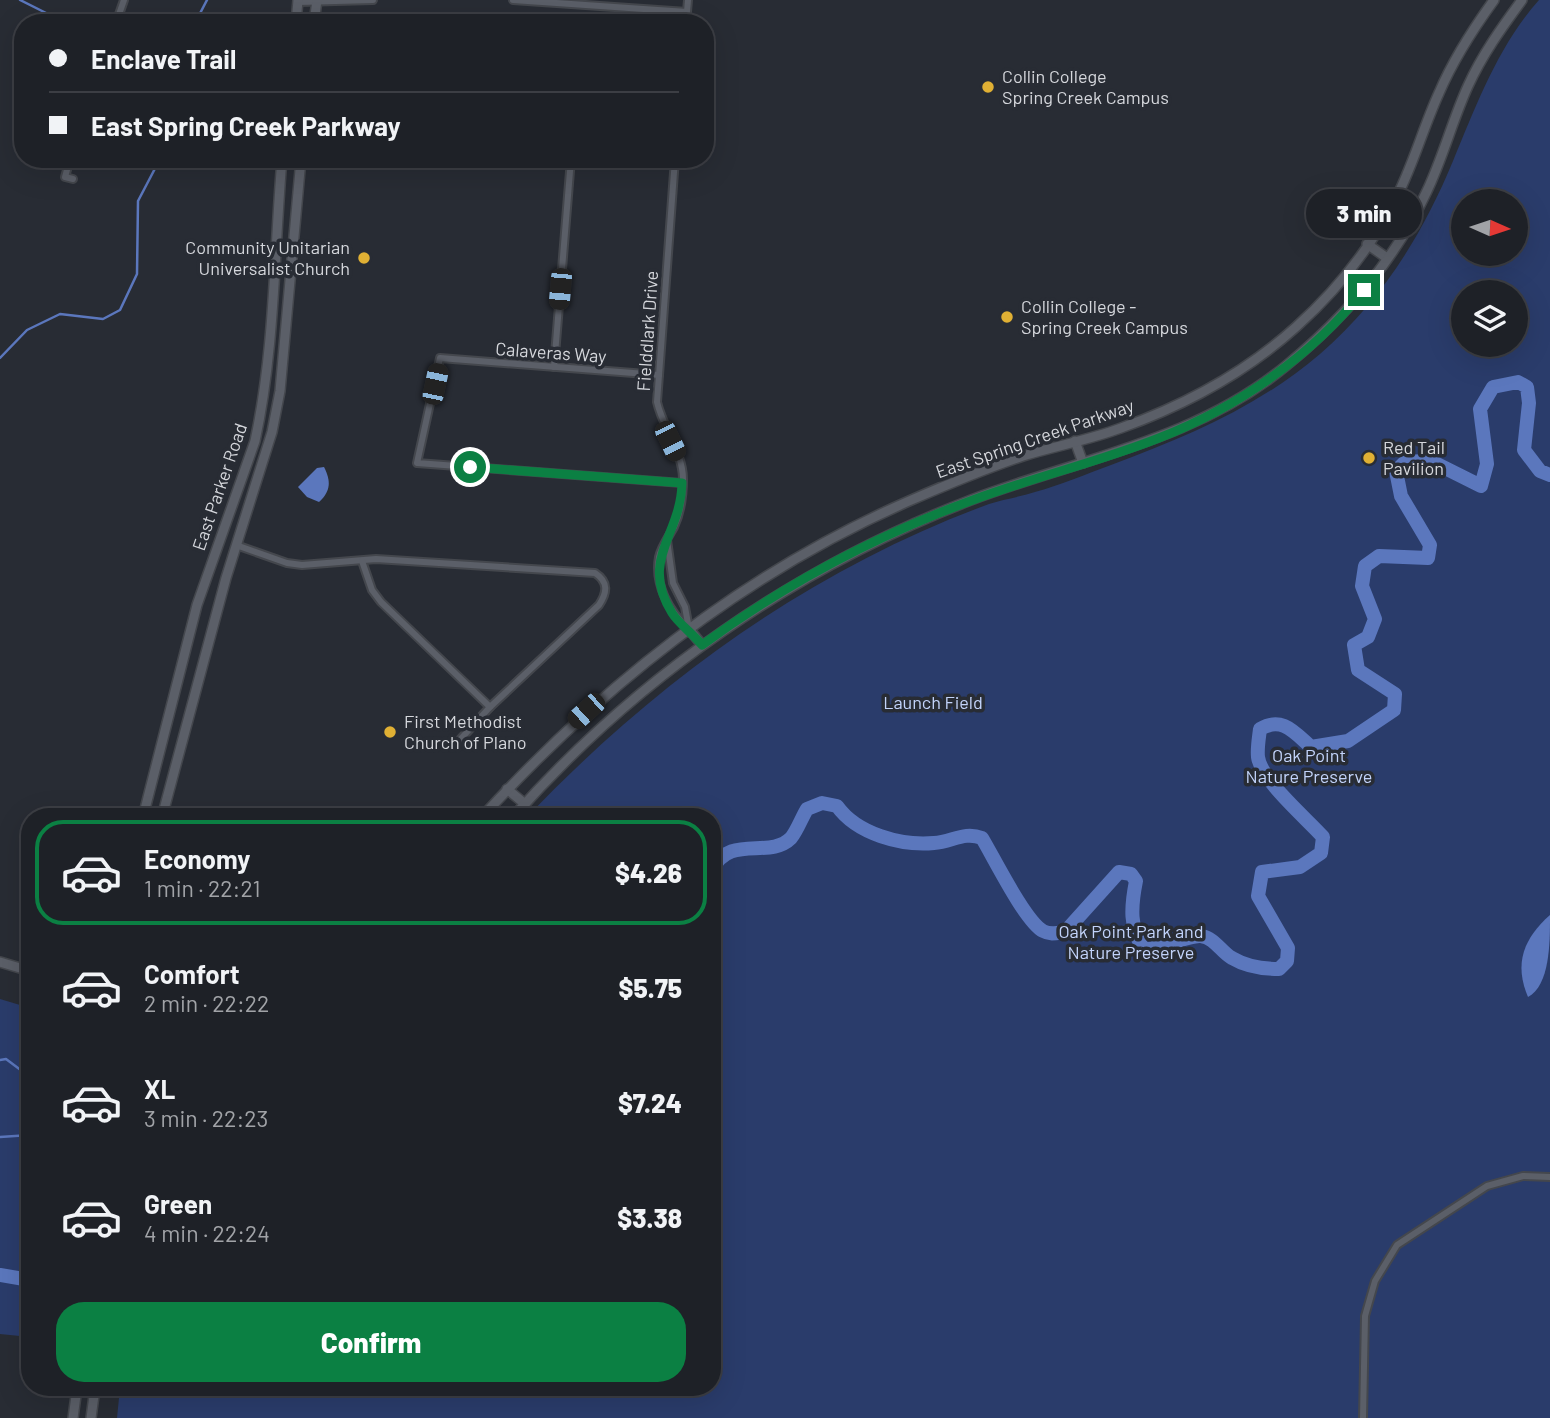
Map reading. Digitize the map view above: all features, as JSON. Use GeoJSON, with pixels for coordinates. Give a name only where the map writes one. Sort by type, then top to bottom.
{"type":"FeatureCollection","features":[{"type":"Feature","properties":{"kind":"main road","name":"East Spring Creek Parkway"},"geometry":{"type":"LineString","coordinates":[[490,808],[600,698],[689,629],[801,556],[871,519],[1021,457],[1121,428],[1194,398],[1230,378],[1304,319],[1351,269],[1391,208],[1410,170],[1445,81],[1494,0]]}},
{"type":"Feature","properties":{"kind":"main road","name":"East Spring Creek Parkway"},"geometry":{"type":"LineString","coordinates":[[521,808],[594,735],[702,645],[776,596],[872,542],[971,500],[1185,427],[1256,388],[1334,323],[1387,258],[1425,196],[1478,66],[1522,0]]}},
{"type":"Feature","properties":{"kind":"main road","name":"East Parker Road"},"geometry":{"type":"LineString","coordinates":[[145,808],[197,605],[255,441],[264,395],[272,320],[281,168]]}},
{"type":"Feature","properties":{"kind":"main road","name":"East Parker Road"},"geometry":{"type":"LineString","coordinates":[[164,808],[236,545],[270,444],[279,397],[300,168]]}},
{"type":"Feature","properties":{"kind":"main road"},"geometry":{"type":"LineString","coordinates":[[279,194],[297,196]]}},
{"type":"Feature","properties":{"kind":"main road"},"geometry":{"type":"LineString","coordinates":[[276,232],[294,235]]}},
{"type":"Feature","properties":{"kind":"main road"},"geometry":{"type":"LineString","coordinates":[[1367,244],[1387,258]]}},
{"type":"Feature","properties":{"kind":"main road"},"geometry":{"type":"LineString","coordinates":[[272,320],[286,320]]}},
{"type":"Feature","properties":{"kind":"main road"},"geometry":{"type":"LineString","coordinates":[[264,395],[279,397]]}},
{"type":"Feature","properties":{"kind":"main road"},"geometry":{"type":"LineString","coordinates":[[255,441],[270,444]]}},
{"type":"Feature","properties":{"kind":"main road"},"geometry":{"type":"LineString","coordinates":[[1075,441],[1083,463]]}},
{"type":"Feature","properties":{"kind":"main road"},"geometry":{"type":"LineString","coordinates":[[219,539],[236,545]]}},
{"type":"Feature","properties":{"kind":"main road"},"geometry":{"type":"LineString","coordinates":[[689,629],[702,645]]}},
{"type":"Feature","properties":{"kind":"main road"},"geometry":{"type":"LineString","coordinates":[[162,736],[181,742]]}},
{"type":"Feature","properties":{"kind":"main road"},"geometry":{"type":"LineString","coordinates":[[508,789],[525,804]]}},
{"type":"Feature","properties":{"kind":"main road"},"geometry":{"type":"LineString","coordinates":[[4,963],[21,968]]}},
{"type":"Feature","properties":{"kind":"main road"},"geometry":{"type":"LineString","coordinates":[[73,1418],[75,1396]]}},
{"type":"Feature","properties":{"kind":"main road"},"geometry":{"type":"LineString","coordinates":[[91,1418],[94,1396]]}},
{"type":"Feature","properties":{"kind":"street"},"geometry":{"type":"LineString","coordinates":[[298,1],[373,0]]}},
{"type":"Feature","properties":{"kind":"street"},"geometry":{"type":"LineString","coordinates":[[513,0],[687,12],[688,0]]}},
{"type":"Feature","properties":{"kind":"street"},"geometry":{"type":"LineString","coordinates":[[67,168],[65,177],[73,179]]}},
{"type":"Feature","properties":{"kind":"street"},"geometry":{"type":"LineString","coordinates":[[554,367],[570,168]]}},
{"type":"Feature","properties":{"kind":"street","name":"Fielddlark Drive"},"geometry":{"type":"LineString","coordinates":[[674,168],[657,402],[662,424],[679,457],[682,503],[659,556],[660,579],[673,615],[689,629]]}},
{"type":"Feature","properties":{"kind":"street","name":"Calaveras Way"},"geometry":{"type":"LineString","coordinates":[[659,375],[440,358],[417,463],[682,483]]}},
{"type":"Feature","properties":{"kind":"street"},"geometry":{"type":"LineString","coordinates":[[667,540],[673,583],[685,607],[689,629]]}},
{"type":"Feature","properties":{"kind":"street"},"geometry":{"type":"LineString","coordinates":[[236,545],[295,565],[376,559],[595,573],[602,577],[606,586],[605,596],[599,606],[490,707],[456,744]]}},
{"type":"Feature","properties":{"kind":"street"},"geometry":{"type":"LineString","coordinates":[[362,561],[372,590],[381,603],[490,707]]}},
{"type":"Feature","properties":{"kind":"street"},"geometry":{"type":"LineString","coordinates":[[1363,1418],[1365,1315],[1375,1280],[1397,1245],[1487,1186],[1523,1176],[1550,1177]]}},
{"type":"Feature","properties":{"kind":"green space","name":"Oak Point Park and Nature Preserve"},"geometry":{"type":"Polygon","coordinates":[[[1539,0],[1550,0],[1550,1418],[117,1418],[119,1396],[721,1396],[721,808],[536,808],[629,720],[684,675],[740,634],[860,561],[989,504],[1064,483],[1194,432],[1272,390],[1296,373],[1342,334],[1398,266],[1441,189],[1500,57],[1524,18],[1539,0]]]}},
{"type":"Feature","properties":{"kind":"green space"},"geometry":{"type":"Polygon","coordinates":[[[0,999],[21,1005],[21,1336],[0,1334],[0,999]]]}},
{"type":"Feature","properties":{"kind":"shaded area"},"geometry":{"type":"Polygon","coordinates":[[[324,467],[329,486],[319,502],[307,497],[298,487],[317,468],[324,467]]]}},
{"type":"Feature","properties":{"kind":"shaded area"},"geometry":{"type":"Polygon","coordinates":[[[1550,915],[1545,973],[1541,983],[1528,997],[1522,974],[1524,953],[1533,933],[1550,915]]]}},
{"type":"Feature","properties":{"kind":"waterway"},"geometry":{"type":"LineString","coordinates":[[20,0],[48,14]]}},
{"type":"Feature","properties":{"kind":"waterway"},"geometry":{"type":"LineString","coordinates":[[200,14],[207,0]]}},
{"type":"Feature","properties":{"kind":"waterway"},"geometry":{"type":"LineString","coordinates":[[0,358],[27,330],[60,314],[103,319],[120,310],[137,274],[138,201],[155,168]]}},
{"type":"Feature","properties":{"kind":"waterway"},"geometry":{"type":"LineString","coordinates":[[721,858],[739,849],[782,844],[791,838],[807,809],[822,803],[837,806],[856,824],[894,840],[921,843],[969,836],[982,838],[1019,902],[1043,931],[1065,932],[1119,872],[1131,874],[1136,881],[1132,917],[1144,950],[1201,936],[1210,939],[1243,964],[1279,969],[1287,961],[1288,948],[1258,896],[1262,872],[1300,867],[1321,853],[1323,837],[1267,777],[1258,757],[1260,729],[1268,725],[1281,725],[1293,731],[1311,747],[1348,741],[1394,710],[1395,694],[1358,670],[1354,645],[1368,637],[1375,619],[1362,586],[1365,566],[1379,556],[1428,558],[1430,545],[1401,496],[1396,471],[1406,461],[1433,462],[1481,486],[1487,464],[1480,409],[1493,387],[1518,382],[1527,387],[1529,403],[1524,450],[1540,471],[1550,475]]}},
{"type":"Feature","properties":{"kind":"waterway"},"geometry":{"type":"LineString","coordinates":[[0,1060],[6,1059],[21,1070]]}},
{"type":"Feature","properties":{"kind":"waterway"},"geometry":{"type":"LineString","coordinates":[[0,1137],[21,1136]]}},
{"type":"Feature","properties":{"kind":"waterway"},"geometry":{"type":"LineString","coordinates":[[0,1275],[21,1278]]}},
{"type":"Feature","properties":{"kind":"place","name":"Collin College Spring Creek Campus"},"geometry":{"type":"Point","coordinates":[988,87]}},
{"type":"Feature","properties":{"kind":"place","name":"Community Unitarian Universalist Church"},"geometry":{"type":"Point","coordinates":[364,258]}},
{"type":"Feature","properties":{"kind":"place","name":"Collin College - Spring Creek Campus"},"geometry":{"type":"Point","coordinates":[1007,317]}},
{"type":"Feature","properties":{"kind":"place","name":"Red Tail Pavilion"},"geometry":{"type":"Point","coordinates":[1369,458]}},
{"type":"Feature","properties":{"kind":"place","name":"First Methodist Church of Plano"},"geometry":{"type":"Point","coordinates":[390,732]}},
{"type":"Feature","properties":{"kind":"route"},"geometry":{"type":"LineString","coordinates":[[470,467],[682,483],[682,503],[675,525],[659,556],[660,579],[673,615],[702,645],[776,596],[872,542],[971,500],[1157,439],[1218,411],[1284,367],[1334,323],[1364,290]]}},
{"type":"Feature","properties":{"kind":"park label","name":"Launch Field"},"geometry":{"type":"Point","coordinates":[933,703]}},
{"type":"Feature","properties":{"kind":"park label","name":"Oak Point Nature Preserve"},"geometry":{"type":"Point","coordinates":[1309,766]}}]}
